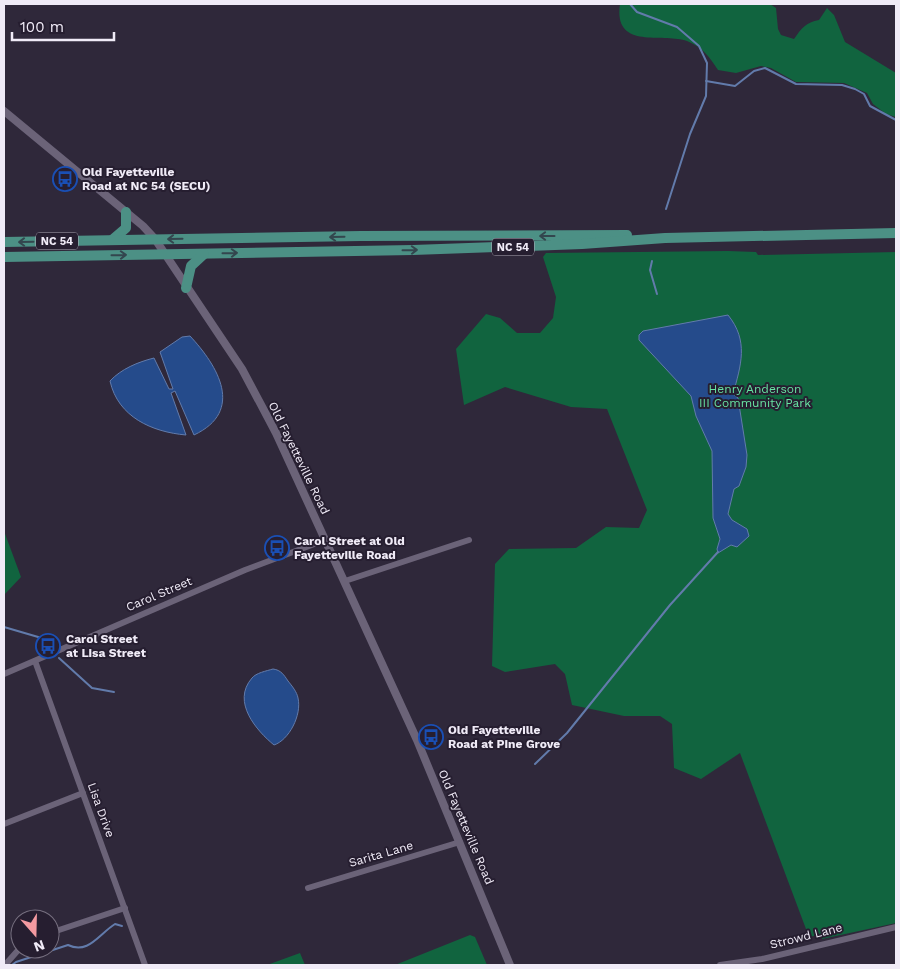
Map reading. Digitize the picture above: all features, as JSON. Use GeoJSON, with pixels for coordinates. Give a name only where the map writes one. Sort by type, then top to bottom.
{"type":"FeatureCollection","features":[{"type":"Feature","properties":{"kind":"highway"},"geometry":{"type":"LineString","coordinates":[[110,241],[120,235],[126,228],[126,212]]}},
{"type":"Feature","properties":{"kind":"highway","name":"NC 54"},"geometry":{"type":"LineString","coordinates":[[4,257],[429,250],[582,244],[665,238],[896,233]]}},
{"type":"Feature","properties":{"kind":"highway","name":"NC 54"},"geometry":{"type":"LineString","coordinates":[[4,242],[627,235],[665,238]]}},
{"type":"Feature","properties":{"kind":"highway"},"geometry":{"type":"LineString","coordinates":[[186,288],[191,266],[205,253]]}},
{"type":"Feature","properties":{"kind":"street","name":"Old Fayetteville Road"},"geometry":{"type":"LineString","coordinates":[[4,110],[126,212],[155,240],[246,377],[276,433],[417,740],[510,965]]}},
{"type":"Feature","properties":{"kind":"street","name":"Carol Street"},"geometry":{"type":"LineString","coordinates":[[4,674],[245,570],[325,540]]}},
{"type":"Feature","properties":{"kind":"street"},"geometry":{"type":"LineString","coordinates":[[345,581],[469,540]]}},
{"type":"Feature","properties":{"kind":"street","name":"Lisa Drive"},"geometry":{"type":"LineString","coordinates":[[35,661],[146,965]]}},
{"type":"Feature","properties":{"kind":"street"},"geometry":{"type":"LineString","coordinates":[[4,824],[83,793]]}},
{"type":"Feature","properties":{"kind":"street","name":"Sarita Lane"},"geometry":{"type":"LineString","coordinates":[[308,888],[460,842]]}},
{"type":"Feature","properties":{"kind":"street"},"geometry":{"type":"LineString","coordinates":[[60,930],[125,908]]}},
{"type":"Feature","properties":{"kind":"street","name":"Strowd Lane"},"geometry":{"type":"LineString","coordinates":[[720,965],[762,958],[896,927]]}},
{"type":"Feature","properties":{"kind":"green space"},"geometry":{"type":"Polygon","coordinates":[[[620,4],[770,4],[776,8],[778,29],[781,35],[794,39],[804,26],[819,20],[827,8],[834,15],[845,42],[896,73],[896,117],[886,114],[873,104],[867,93],[844,83],[796,82],[771,68],[761,66],[736,73],[718,70],[705,52],[687,41],[642,37],[632,34],[624,28],[620,19],[620,4]]]}},
{"type":"Feature","properties":{"kind":"green space","name":"Henry Anderson III Community Park"},"geometry":{"type":"Polygon","coordinates":[[[756,252],[758,255],[896,252],[896,923],[822,939],[822,934],[809,937],[740,753],[701,779],[674,768],[672,724],[660,716],[624,716],[572,705],[565,674],[555,664],[505,672],[492,666],[495,564],[509,549],[576,548],[606,527],[639,528],[647,510],[607,409],[571,407],[505,387],[464,405],[456,349],[486,314],[500,318],[517,333],[540,333],[553,318],[556,297],[543,257],[546,253],[756,252]]]}},
{"type":"Feature","properties":{"kind":"green space"},"geometry":{"type":"Polygon","coordinates":[[[4,531],[21,577],[4,595],[4,531]]]}},
{"type":"Feature","properties":{"kind":"green space"},"geometry":{"type":"Polygon","coordinates":[[[470,935],[475,937],[487,965],[395,965],[470,935]]]}},
{"type":"Feature","properties":{"kind":"green space"},"geometry":{"type":"Polygon","coordinates":[[[300,953],[305,965],[267,965],[300,953]]]}},
{"type":"Feature","properties":{"kind":"water"},"geometry":{"type":"Polygon","coordinates":[[[728,315],[735,325],[741,344],[739,373],[733,394],[738,398],[747,455],[746,467],[739,486],[734,489],[728,514],[732,520],[747,529],[749,536],[737,547],[731,545],[718,553],[717,549],[720,539],[713,518],[712,451],[696,416],[691,396],[639,340],[639,335],[643,331],[728,315]]]}},
{"type":"Feature","properties":{"kind":"water"},"geometry":{"type":"Polygon","coordinates":[[[190,336],[210,361],[217,374],[222,388],[223,401],[219,414],[210,425],[194,435],[175,391],[171,393],[186,435],[161,430],[138,420],[120,404],[114,394],[110,381],[130,366],[154,358],[169,389],[173,389],[160,352],[182,337],[190,336]]]}},
{"type":"Feature","properties":{"kind":"water"},"geometry":{"type":"Polygon","coordinates":[[[273,669],[282,673],[293,687],[299,705],[293,726],[285,738],[274,745],[254,724],[245,706],[244,697],[246,687],[254,676],[273,669]]]}},
{"type":"Feature","properties":{"kind":"waterway"},"geometry":{"type":"LineString","coordinates":[[630,4],[637,12],[677,27],[699,46],[707,63],[706,96],[690,134],[666,209]]}},
{"type":"Feature","properties":{"kind":"waterway"},"geometry":{"type":"LineString","coordinates":[[706,81],[735,86],[754,71],[765,68],[796,84],[842,85],[855,89],[864,94],[870,106],[896,120]]}},
{"type":"Feature","properties":{"kind":"waterway"},"geometry":{"type":"LineString","coordinates":[[652,261],[650,270],[657,294]]}},
{"type":"Feature","properties":{"kind":"waterway"},"geometry":{"type":"LineString","coordinates":[[535,764],[567,733],[670,605],[718,552]]}},
{"type":"Feature","properties":{"kind":"waterway"},"geometry":{"type":"LineString","coordinates":[[4,627],[45,639],[53,647]]}},
{"type":"Feature","properties":{"kind":"waterway"},"geometry":{"type":"LineString","coordinates":[[59,658],[92,688],[114,692]]}},
{"type":"Feature","properties":{"kind":"waterway"},"geometry":{"type":"LineString","coordinates":[[12,965],[68,945],[82,947],[93,942],[115,924],[122,926]]}},
{"type":"Feature","properties":{"kind":"place","name":"Old Fayetteville Road at NC 54 (SECU)"},"geometry":{"type":"Point","coordinates":[65,179]}},
{"type":"Feature","properties":{"kind":"place","name":"Carol Street at Old Fayetteville Road"},"geometry":{"type":"Point","coordinates":[277,548]}},
{"type":"Feature","properties":{"kind":"place","name":"Carol Street at Lisa Street"},"geometry":{"type":"Point","coordinates":[48,646]}},
{"type":"Feature","properties":{"kind":"place","name":"Old Fayetteville Road at Pine Grove"},"geometry":{"type":"Point","coordinates":[431,737]}}]}
